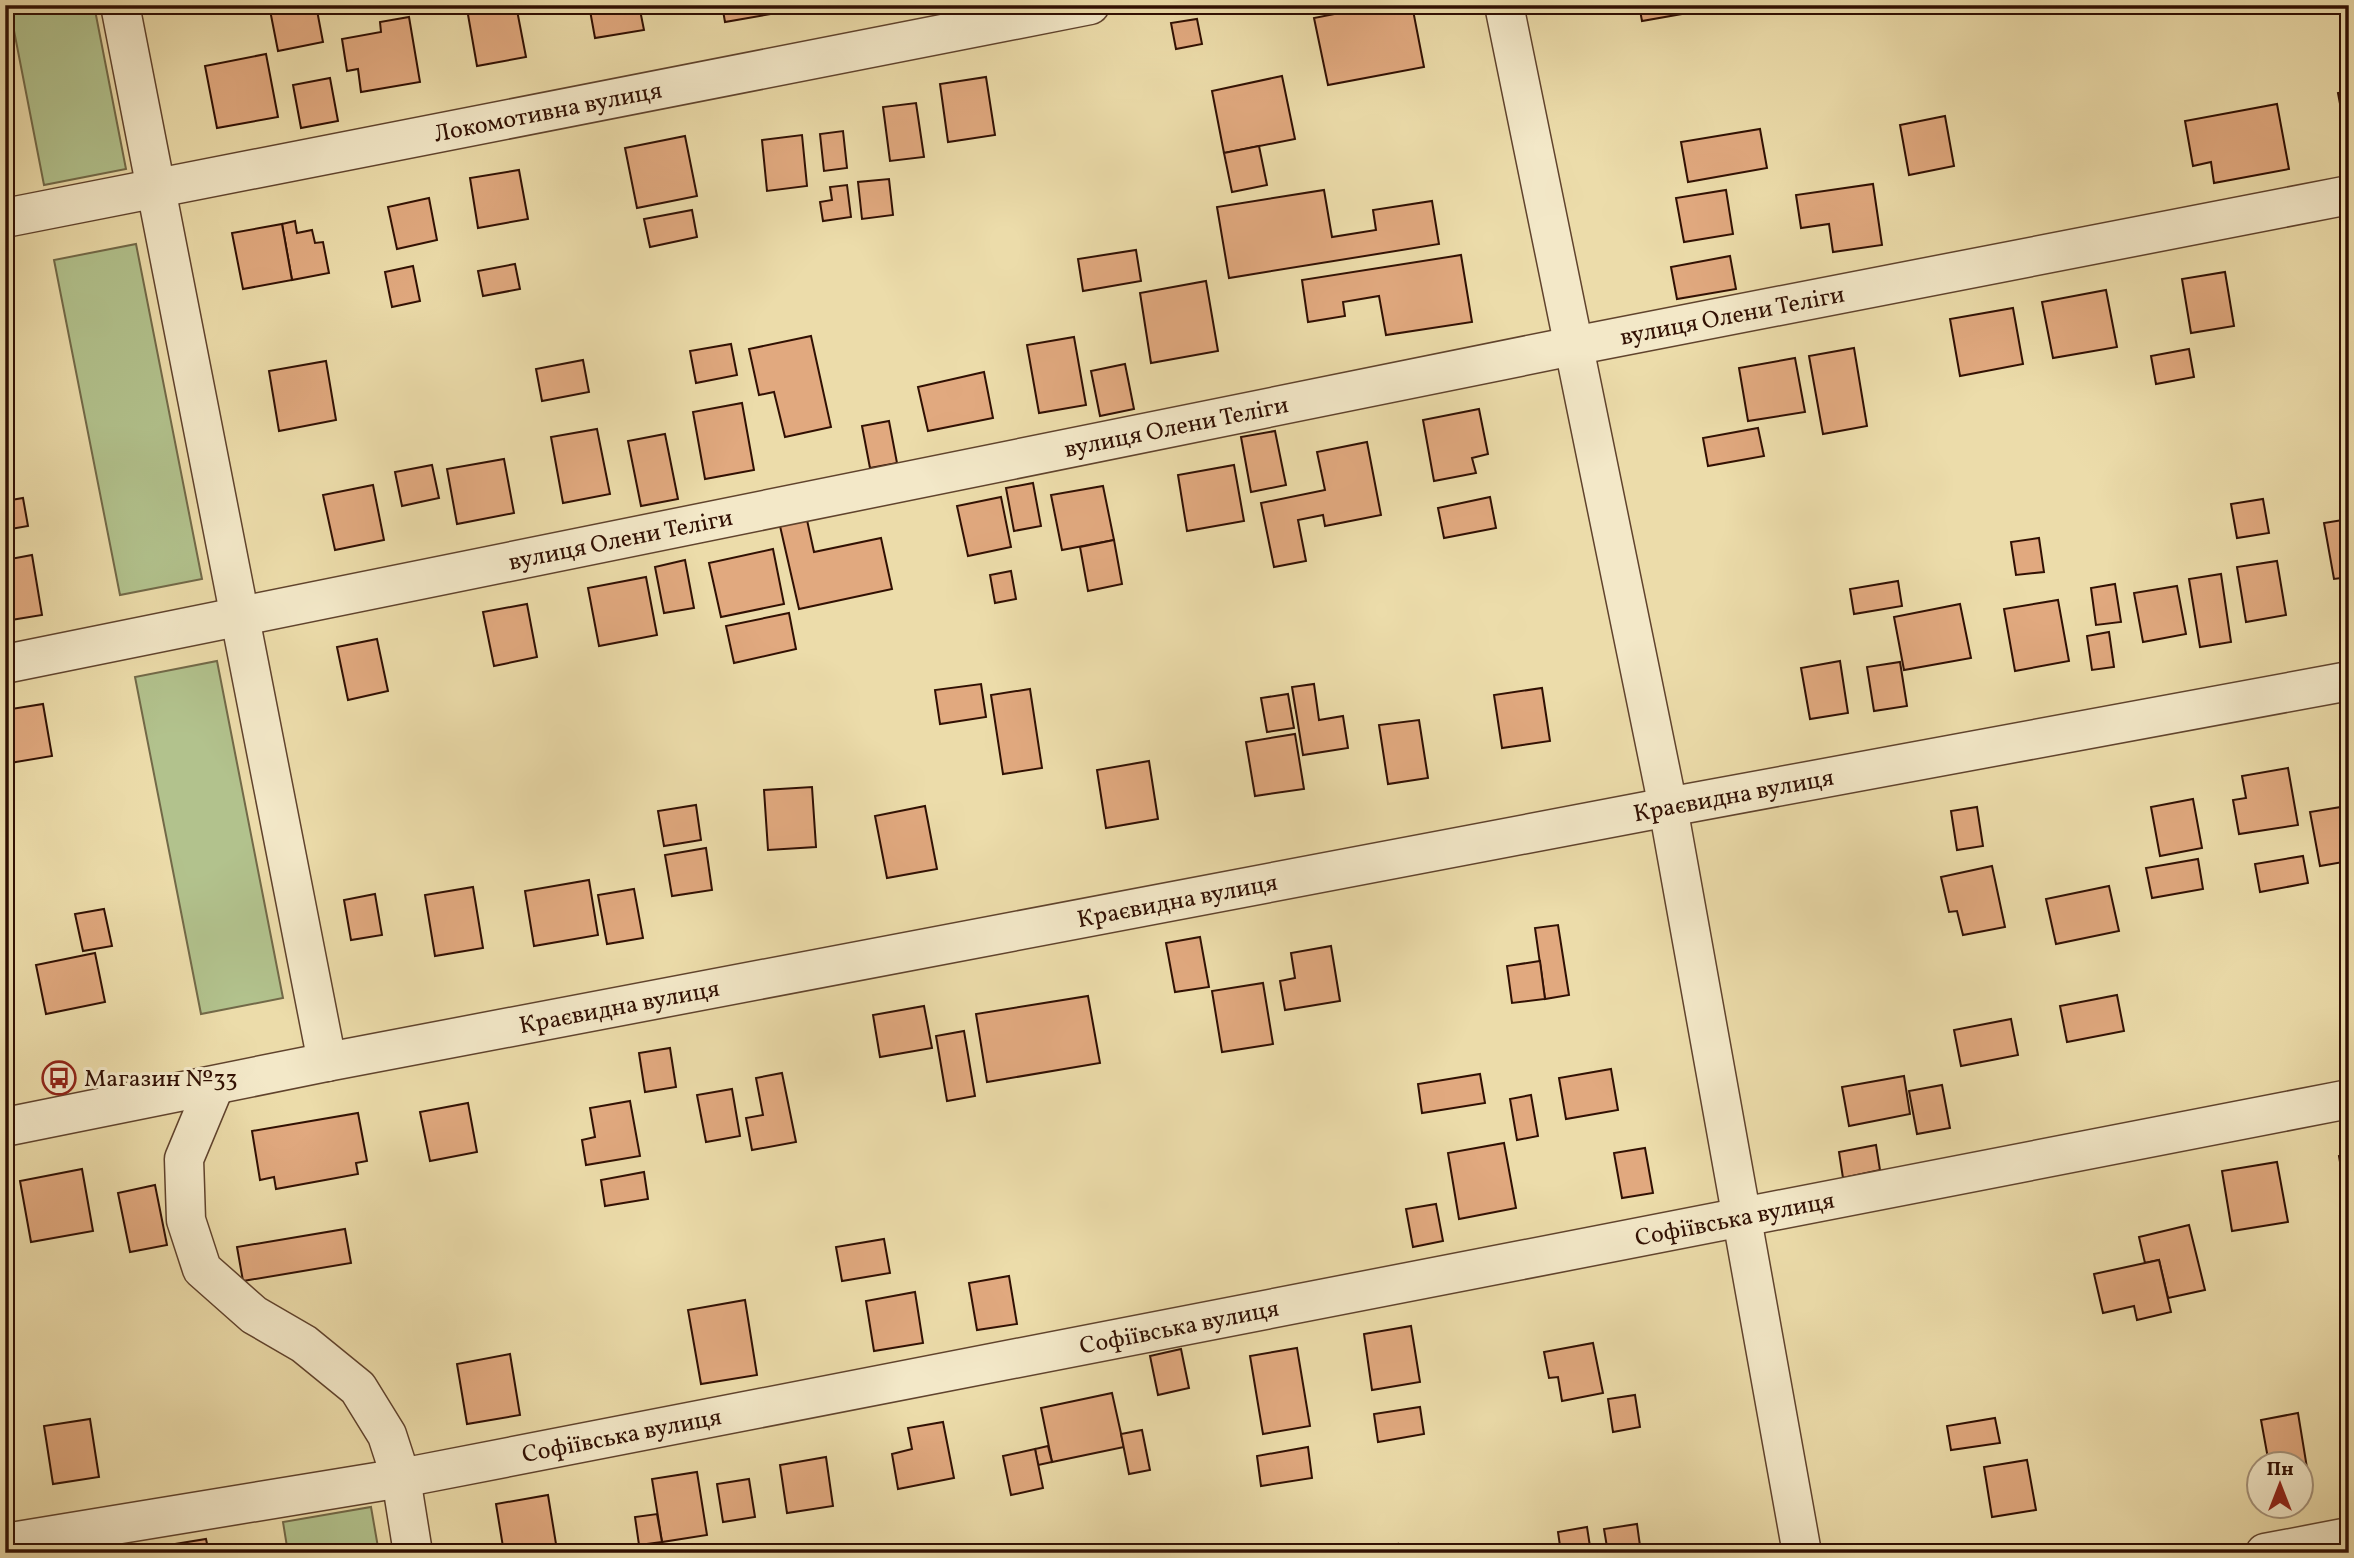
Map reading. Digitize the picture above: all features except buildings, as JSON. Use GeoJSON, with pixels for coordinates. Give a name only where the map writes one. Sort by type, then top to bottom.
{"type":"FeatureCollection","features":[{"type":"Feature","properties":{"kind":"street"},"geometry":{"type":"LineString","coordinates":[[120,5],[327,1062]]}},
{"type":"Feature","properties":{"kind":"street","name":"Локомотивна вулиця"},"geometry":{"type":"LineString","coordinates":[[5,218],[1090,5]]}},
{"type":"Feature","properties":{"kind":"street"},"geometry":{"type":"LineString","coordinates":[[1504,5],[1668,807],[1802,1553]]}},
{"type":"Feature","properties":{"kind":"street","name":"вулиця Олени Теліги"},"geometry":{"type":"LineString","coordinates":[[5,664],[1573,346],[2349,195]]}},
{"type":"Feature","properties":{"kind":"street","name":"Краєвидна вулиця"},"geometry":{"type":"LineString","coordinates":[[5,1127],[214,1087],[327,1062],[1668,807],[2349,681]]}},
{"type":"Feature","properties":{"kind":"street"},"geometry":{"type":"LineString","coordinates":[[214,1087],[184,1159],[186,1220],[202,1269],[254,1315],[304,1343],[358,1388],[387,1435],[401,1478],[413,1553]]}},
{"type":"Feature","properties":{"kind":"street","name":"Софіївська вулиця"},"geometry":{"type":"LineString","coordinates":[[5,1543],[401,1478],[2349,1099]]}},
{"type":"Feature","properties":{"kind":"street"},"geometry":{"type":"LineString","coordinates":[[2265,1553],[2349,1537]]}},
{"type":"Feature","properties":{"kind":"green space"},"geometry":{"type":"Polygon","coordinates":[[[9,5],[94,5],[126,169],[44,185],[9,5]]]}},
{"type":"Feature","properties":{"kind":"green space"},"geometry":{"type":"Polygon","coordinates":[[[136,244],[202,579],[120,595],[54,260],[136,244]]]}},
{"type":"Feature","properties":{"kind":"green space"},"geometry":{"type":"Polygon","coordinates":[[[217,661],[283,998],[201,1014],[135,677],[217,661]]]}},
{"type":"Feature","properties":{"kind":"green space"},"geometry":{"type":"Polygon","coordinates":[[[371,1507],[379,1553],[288,1553],[283,1522],[371,1507]]]}},
{"type":"Feature","properties":{"kind":"place","name":"Магазин №33"},"geometry":{"type":"Point","coordinates":[59,1078]}}]}
